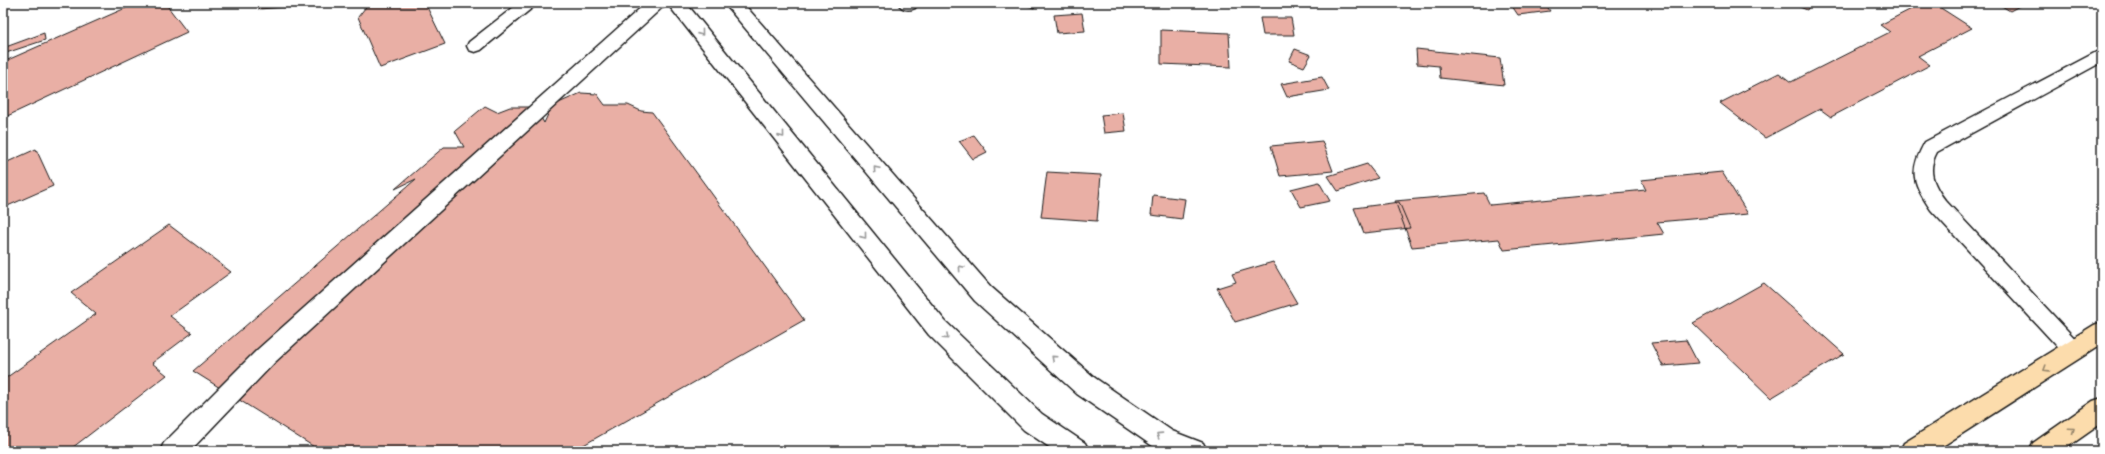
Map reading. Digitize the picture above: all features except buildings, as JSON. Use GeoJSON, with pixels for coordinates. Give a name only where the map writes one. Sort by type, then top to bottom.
{"type":"FeatureCollection","features":[{"type":"Feature","properties":{"kind":"main road"},"geometry":{"type":"LineString","coordinates":[[173,451],[266,356],[658,3]]}},
{"type":"Feature","properties":{"kind":"main road"},"geometry":{"type":"LineString","coordinates":[[676,3],[937,328],[1033,422],[1076,451]]}},
{"type":"Feature","properties":{"kind":"main road"},"geometry":{"type":"LineString","coordinates":[[733,3],[983,294],[1086,386],[1163,439],[1194,451]]}},
{"type":"Feature","properties":{"kind":"main road"},"geometry":{"type":"LineString","coordinates":[[1913,451],[2102,332]]}},
{"type":"Feature","properties":{"kind":"main road"},"geometry":{"type":"LineString","coordinates":[[2042,451],[2102,409]]}},
{"type":"Feature","properties":{"kind":"lane"},"geometry":{"type":"LineString","coordinates":[[475,46],[530,3]]}},
{"type":"Feature","properties":{"kind":"lane"},"geometry":{"type":"LineString","coordinates":[[2074,351],[1938,205],[1925,186],[1921,172],[1924,158],[1932,147],[2099,61]]}}]}
